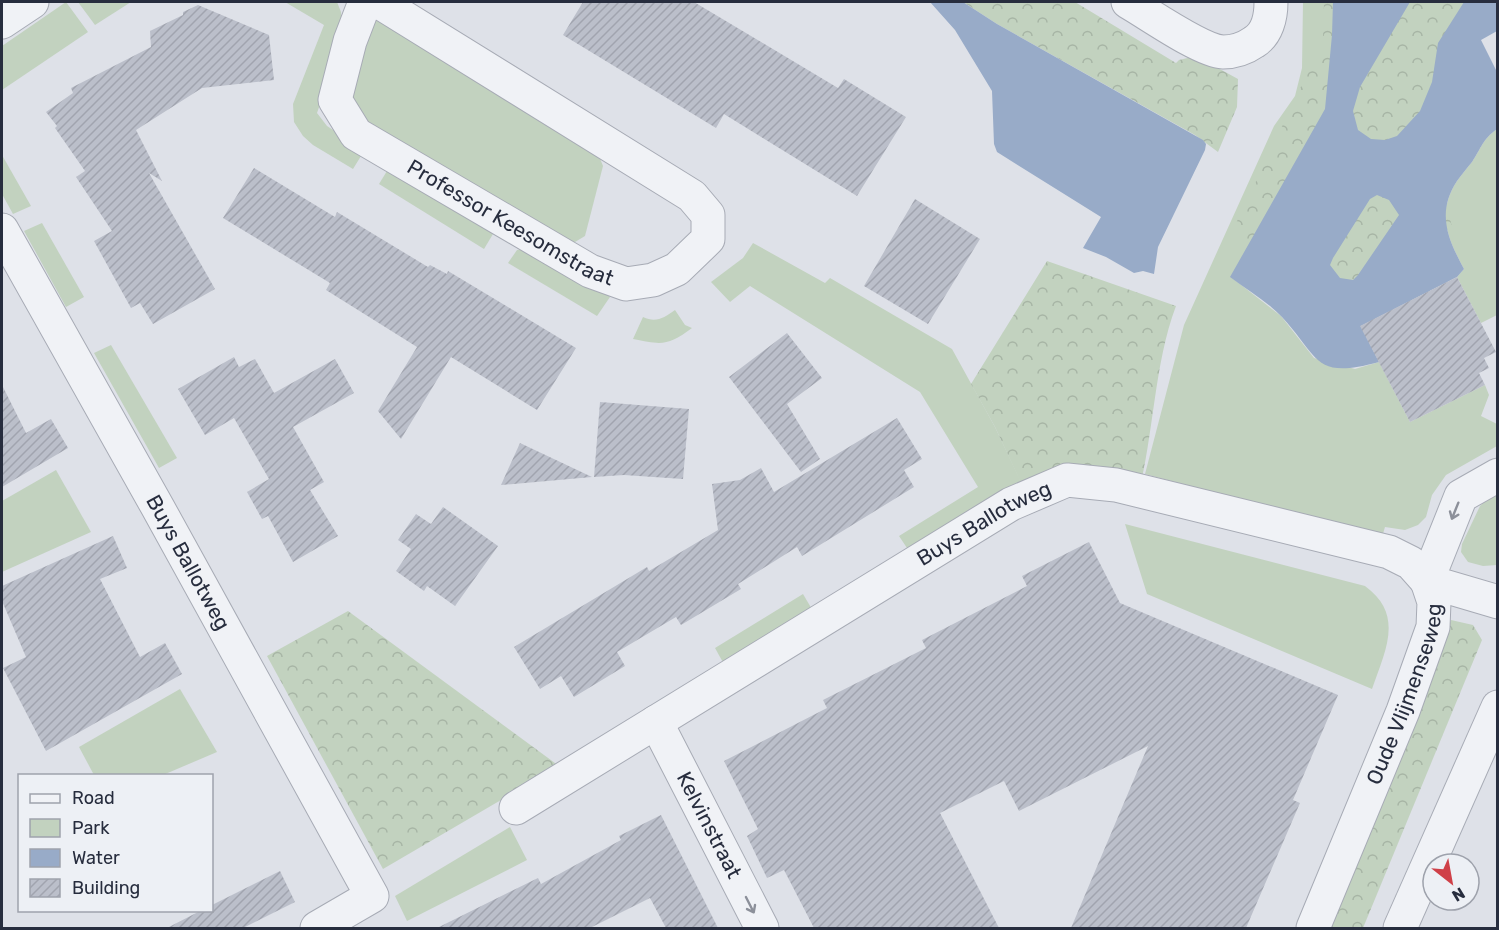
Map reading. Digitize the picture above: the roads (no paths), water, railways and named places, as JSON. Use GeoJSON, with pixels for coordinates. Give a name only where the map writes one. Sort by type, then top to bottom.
{"type":"FeatureCollection","features":[{"type":"Feature","properties":{"kind":"street"},"geometry":{"type":"LineString","coordinates":[[2,22],[32,2]]}},
{"type":"Feature","properties":{"kind":"street","name":"Professor Keesomstraat"},"geometry":{"type":"LineString","coordinates":[[365,2],[350,40],[335,100],[356,134],[590,271],[626,284],[652,280],[677,269],[708,239],[708,214],[692,196],[380,2]]}},
{"type":"Feature","properties":{"kind":"street"},"geometry":{"type":"LineString","coordinates":[[1128,2],[1200,44],[1221,52],[1243,50],[1262,36],[1271,12],[1271,2]]}},
{"type":"Feature","properties":{"kind":"street","name":"Buys Ballotweg"},"geometry":{"type":"LineString","coordinates":[[6,250],[372,896],[329,925]]}},
{"type":"Feature","properties":{"kind":"street","name":"Oude Vlijmenseweg"},"geometry":{"type":"LineString","coordinates":[[1313,928],[1403,711],[1433,627],[1434,602],[1427,581],[1461,496],[1497,475]]}},
{"type":"Feature","properties":{"kind":"street","name":"Buys Ballotweg"},"geometry":{"type":"LineString","coordinates":[[516,808],[1011,504],[1067,480],[1116,485],[1389,552],[1411,563],[1427,581],[1497,602]]}},
{"type":"Feature","properties":{"kind":"street"},"geometry":{"type":"LineString","coordinates":[[1400,928],[1497,707]]}},
{"type":"Feature","properties":{"kind":"street","name":"Kelvinstraat"},"geometry":{"type":"LineString","coordinates":[[656,722],[762,928]]}},
{"type":"Feature","properties":{"kind":"water"},"geometry":{"type":"Polygon","coordinates":[[[930,2],[963,2],[997,24],[1203,140],[1206,144],[1205,150],[1158,247],[1154,274],[1143,271],[1134,273],[1106,257],[1083,248],[1101,217],[997,152],[994,144],[992,91],[955,30],[930,2]]]}},
{"type":"Feature","properties":{"kind":"water"},"geometry":{"type":"Polygon","coordinates":[[[1333,2],[1410,2],[1360,87],[1353,111],[1358,130],[1371,139],[1385,140],[1397,136],[1420,111],[1432,82],[1438,43],[1464,2],[1497,2],[1497,31],[1481,40],[1497,72],[1497,129],[1485,140],[1457,181],[1447,204],[1449,236],[1464,269],[1457,277],[1361,326],[1379,362],[1341,368],[1320,362],[1282,317],[1230,277],[1325,109],[1333,2]],[[1377,195],[1370,199],[1330,265],[1340,278],[1353,280],[1358,275],[1399,215],[1389,200],[1377,195]]]}}]}
